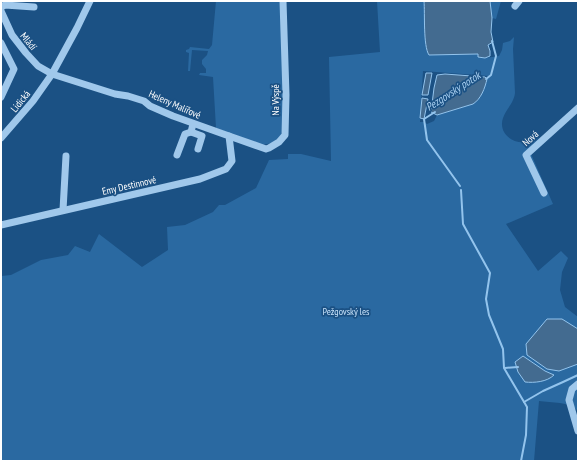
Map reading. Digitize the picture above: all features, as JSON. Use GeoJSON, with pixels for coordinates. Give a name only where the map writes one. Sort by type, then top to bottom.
{"type":"FeatureCollection","features":[{"type":"Feature","properties":{"kind":"street","name":"Lidická"},"geometry":{"type":"LineString","coordinates":[[1,138],[33,101],[52,74],[90,1]]}},
{"type":"Feature","properties":{"kind":"street","name":"Na Výspě"},"geometry":{"type":"LineString","coordinates":[[229,136],[266,149],[279,142],[285,135],[286,96],[284,1]]}},
{"type":"Feature","properties":{"kind":"street"},"geometry":{"type":"LineString","coordinates":[[1,7],[5,5],[34,7]]}},
{"type":"Feature","properties":{"kind":"street","name":"Mládí"},"geometry":{"type":"LineString","coordinates":[[1,11],[12,35],[26,53],[38,66],[52,74]]}},
{"type":"Feature","properties":{"kind":"street"},"geometry":{"type":"LineString","coordinates":[[1,97],[14,69],[2,47]]}},
{"type":"Feature","properties":{"kind":"street","name":"Heleny Malířové"},"geometry":{"type":"LineString","coordinates":[[52,74],[115,94],[144,101],[150,106],[193,124],[229,136]]}},
{"type":"Feature","properties":{"kind":"street","name":"Nová"},"geometry":{"type":"LineString","coordinates":[[544,193],[526,155],[578,108]]}},
{"type":"Feature","properties":{"kind":"street"},"geometry":{"type":"LineString","coordinates":[[191,132],[193,124]]}},
{"type":"Feature","properties":{"kind":"street"},"geometry":{"type":"LineString","coordinates":[[177,155],[186,134],[191,132],[202,136],[198,149]]}},
{"type":"Feature","properties":{"kind":"street","name":"Emy Destinnové"},"geometry":{"type":"LineString","coordinates":[[1,224],[200,179],[226,169],[232,161],[229,136]]}},
{"type":"Feature","properties":{"kind":"street"},"geometry":{"type":"LineString","coordinates":[[63,210],[66,156]]}},
{"type":"Feature","properties":{"kind":"street"},"geometry":{"type":"LineString","coordinates":[[578,384],[572,389],[569,400],[578,431]]}},
{"type":"Feature","properties":{"kind":"green space"},"geometry":{"type":"Polygon","coordinates":[[[216,1],[283,1],[285,122],[279,142],[261,145],[216,128],[213,77],[199,75],[200,73],[206,73],[202,60],[207,55],[208,51],[192,50],[190,71],[188,71],[189,53],[186,52],[186,50],[190,47],[209,49],[212,45],[216,1]]]}},
{"type":"Feature","properties":{"kind":"green space","name":"Pežgovský les"},"geometry":{"type":"Polygon","coordinates":[[[377,1],[424,1],[425,37],[429,55],[478,54],[485,58],[499,56],[503,43],[510,41],[514,37],[513,49],[515,93],[513,100],[503,118],[502,123],[504,133],[511,139],[521,142],[528,142],[540,137],[530,147],[531,154],[553,204],[506,224],[538,271],[561,251],[568,258],[562,272],[560,290],[565,307],[578,317],[578,411],[565,404],[539,401],[534,461],[1,461],[1,276],[11,275],[41,260],[68,255],[75,246],[90,252],[99,234],[142,267],[168,250],[167,227],[185,225],[213,212],[219,205],[225,205],[256,188],[269,160],[288,159],[288,154],[301,154],[331,161],[329,57],[380,52],[377,1]],[[423,71],[420,122],[427,124],[434,121],[437,115],[473,104],[482,94],[489,76],[423,71]]]}},
{"type":"Feature","properties":{"kind":"green space"},"geometry":{"type":"Polygon","coordinates":[[[490,1],[501,1],[496,19],[492,18],[490,1]]]}},
{"type":"Feature","properties":{"kind":"water"},"geometry":{"type":"Polygon","coordinates":[[[424,1],[490,1],[492,18],[491,32],[493,42],[488,45],[490,56],[485,58],[478,57],[478,54],[429,55],[425,37],[424,1]]]}},
{"type":"Feature","properties":{"kind":"water"},"geometry":{"type":"Polygon","coordinates":[[[426,73],[432,73],[428,95],[422,95],[426,73]]]}},
{"type":"Feature","properties":{"kind":"water"},"geometry":{"type":"Polygon","coordinates":[[[445,74],[485,77],[487,79],[482,93],[473,104],[437,115],[431,112],[434,88],[437,75],[445,74]]]}},
{"type":"Feature","properties":{"kind":"water"},"geometry":{"type":"Polygon","coordinates":[[[422,98],[428,99],[424,119],[420,118],[422,98]]]}},
{"type":"Feature","properties":{"kind":"water"},"geometry":{"type":"Polygon","coordinates":[[[547,319],[562,319],[578,329],[578,364],[559,371],[547,369],[527,355],[526,344],[547,319]]]}},
{"type":"Feature","properties":{"kind":"water"},"geometry":{"type":"Polygon","coordinates":[[[523,356],[545,371],[554,375],[540,382],[525,382],[518,372],[515,362],[523,356]]]}},
{"type":"Feature","properties":{"kind":"waterway","name":"Pezgovský potok"},"geometry":{"type":"LineString","coordinates":[[486,79],[491,75],[496,56],[492,41]]}},
{"type":"Feature","properties":{"kind":"waterway","name":"Pezgovský potok"},"geometry":{"type":"LineString","coordinates":[[435,112],[424,119],[427,140],[460,186]]}},
{"type":"Feature","properties":{"kind":"waterway","name":"Pezgovský potok"},"geometry":{"type":"LineString","coordinates":[[461,190],[463,224],[490,273],[486,299],[489,315],[503,349],[504,368],[527,407],[526,435],[521,461]]}},
{"type":"Feature","properties":{"kind":"waterway"},"geometry":{"type":"LineString","coordinates":[[505,368],[518,367]]}},
{"type":"Feature","properties":{"kind":"waterway"},"geometry":{"type":"LineString","coordinates":[[524,402],[543,391],[578,375]]}}]}
